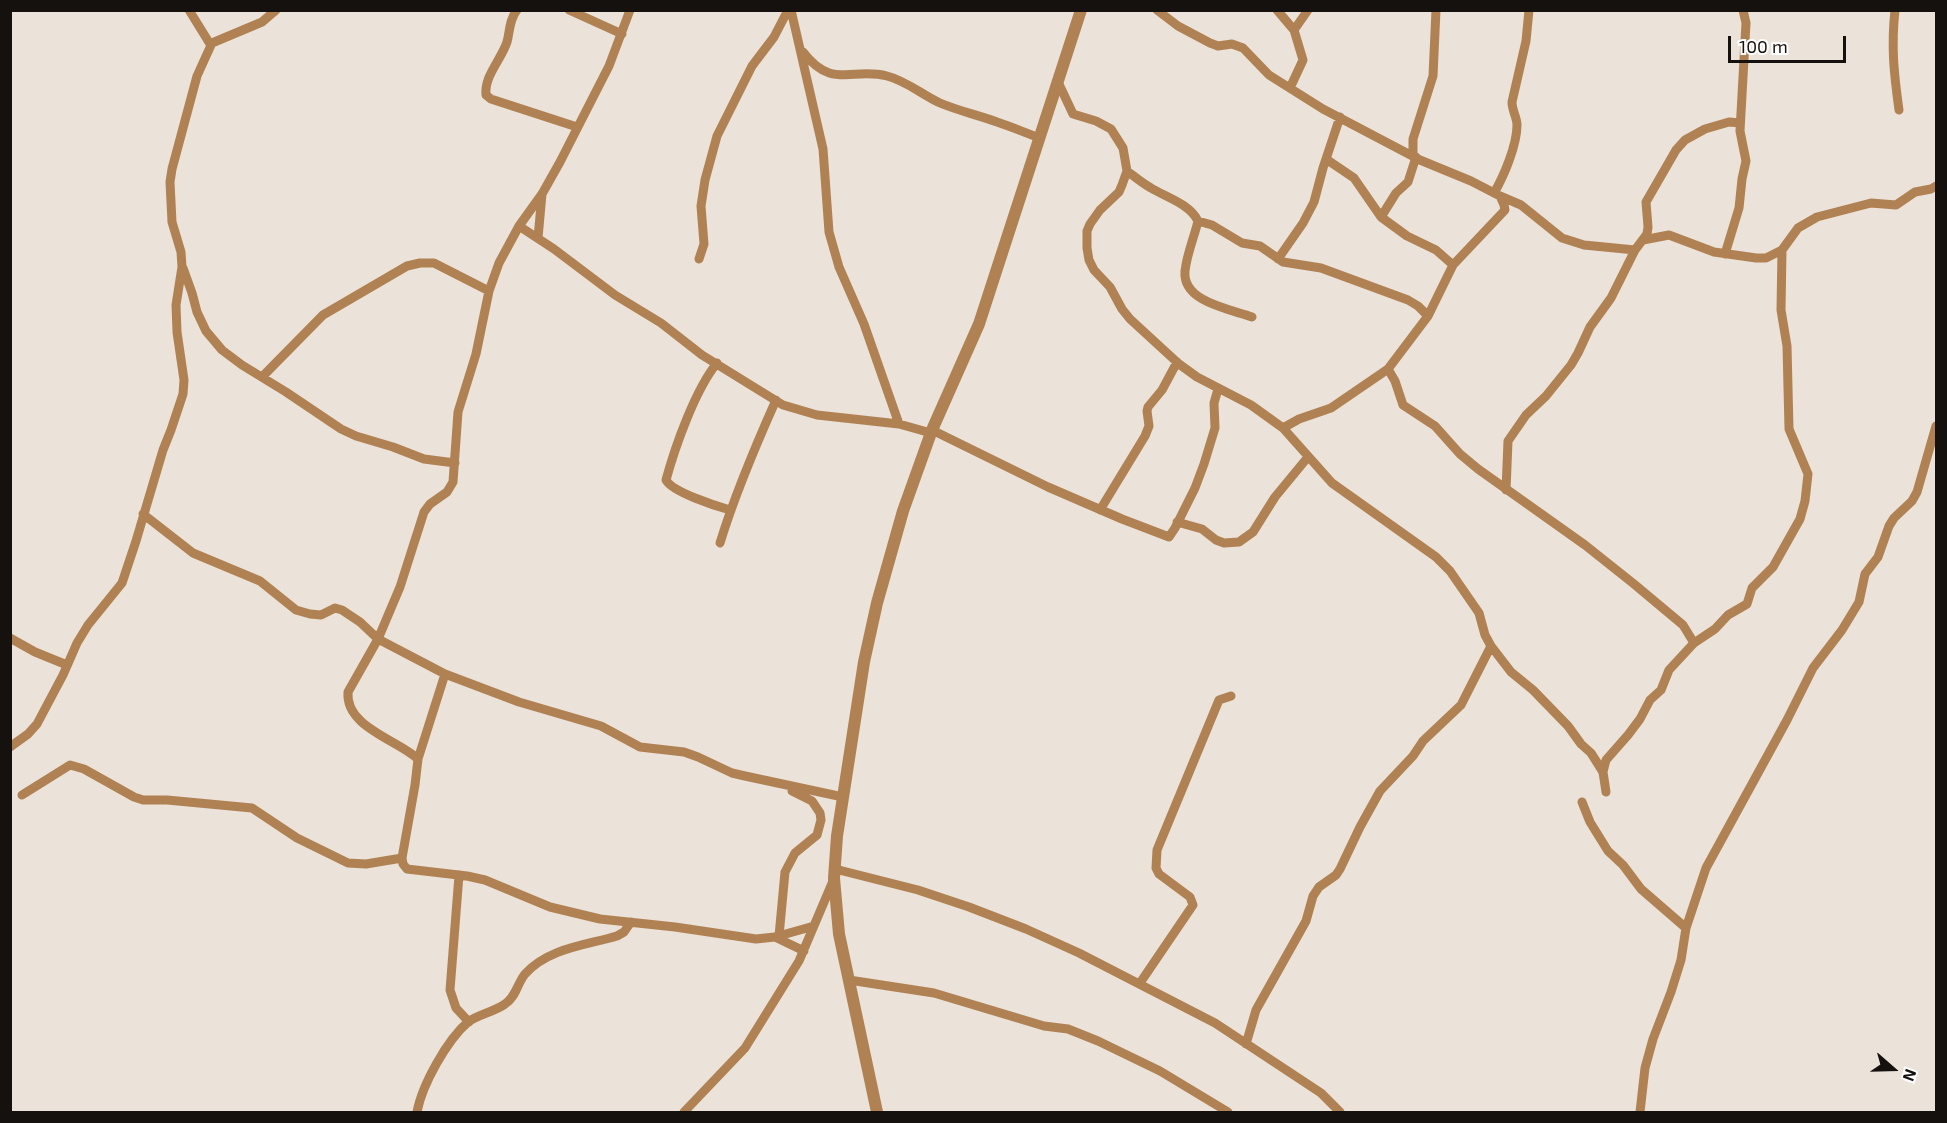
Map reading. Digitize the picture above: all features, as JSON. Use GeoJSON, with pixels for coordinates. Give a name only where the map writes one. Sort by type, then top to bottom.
{"type":"FeatureCollection","features":[{"type":"Feature","properties":{"kind":"street"},"geometry":{"type":"LineString","coordinates":[[189,10],[210,44]]}},
{"type":"Feature","properties":{"kind":"street"},"geometry":{"type":"LineString","coordinates":[[10,747],[37,724],[83,633],[122,583],[163,450],[177,413],[184,385],[176,314],[182,267],[181,252],[172,222],[170,182],[195,82],[210,44],[262,22],[276,10]]}},
{"type":"Feature","properties":{"kind":"street"},"geometry":{"type":"LineString","coordinates":[[517,10],[511,20],[506,45],[488,82],[486,95],[491,99],[577,127]]}},
{"type":"Feature","properties":{"kind":"street"},"geometry":{"type":"LineString","coordinates":[[569,10],[622,34]]}},
{"type":"Feature","properties":{"kind":"street"},"geometry":{"type":"LineString","coordinates":[[418,759],[412,753],[375,733],[352,710],[348,700],[351,685],[378,639],[403,579],[420,520],[430,504],[451,487],[459,412],[477,354],[489,291],[499,263],[519,226],[542,194],[560,162],[609,66],[630,10]]}},
{"type":"Feature","properties":{"kind":"street"},"geometry":{"type":"LineString","coordinates":[[790,10],[823,149],[829,232],[839,267],[864,324],[899,424]]}},
{"type":"Feature","properties":{"kind":"street"},"geometry":{"type":"LineString","coordinates":[[699,259],[704,244],[701,206],[705,180],[717,136],[752,66],[774,37],[790,10]]}},
{"type":"Feature","properties":{"kind":"street"},"geometry":{"type":"LineString","coordinates":[[877,1113],[839,934],[834,874],[843,797],[864,662],[877,603],[903,511],[932,432],[978,327],[1081,10]]}},
{"type":"Feature","properties":{"kind":"street"},"geometry":{"type":"LineString","coordinates":[[1157,10],[1178,26],[1210,43],[1218,46],[1232,44],[1243,48],[1269,75],[1290,88],[1414,157],[1471,181],[1528,209],[1562,238],[1584,245],[1635,250]]}},
{"type":"Feature","properties":{"kind":"street"},"geometry":{"type":"LineString","coordinates":[[1277,10],[1294,30],[1303,60],[1290,88]]}},
{"type":"Feature","properties":{"kind":"street"},"geometry":{"type":"LineString","coordinates":[[1294,30],[1308,10]]}},
{"type":"Feature","properties":{"kind":"street"},"geometry":{"type":"LineString","coordinates":[[1381,217],[1394,196],[1408,182],[1414,157],[1413,139],[1433,76],[1436,10]]}},
{"type":"Feature","properties":{"kind":"street"},"geometry":{"type":"LineString","coordinates":[[1497,195],[1516,134],[1517,124],[1512,102],[1526,41],[1529,10]]}},
{"type":"Feature","properties":{"kind":"street"},"geometry":{"type":"LineString","coordinates":[[1725,254],[1739,208],[1746,161],[1740,138],[1746,23],[1743,10]]}},
{"type":"Feature","properties":{"kind":"street"},"geometry":{"type":"LineString","coordinates":[[1895,10],[1892,56],[1899,110]]}},
{"type":"Feature","properties":{"kind":"street"},"geometry":{"type":"LineString","coordinates":[[801,49],[813,64],[831,73],[840,76],[865,74],[887,76],[945,105],[1041,138]]}},
{"type":"Feature","properties":{"kind":"street"},"geometry":{"type":"LineString","coordinates":[[1057,80],[1073,114],[1103,124],[1114,133],[1123,148],[1127,171],[1119,192],[1100,210],[1090,224],[1086,238],[1089,260],[1094,270],[1110,287],[1122,309],[1177,362],[1197,377],[1251,405],[1283,428],[1332,483],[1436,557],[1450,571],[1479,613],[1485,635],[1491,646],[1515,677],[1533,690],[1568,726],[1591,753],[1603,772]]}},
{"type":"Feature","properties":{"kind":"street"},"geometry":{"type":"LineString","coordinates":[[1278,259],[1303,223],[1314,202],[1340,117]]}},
{"type":"Feature","properties":{"kind":"street"},"geometry":{"type":"LineString","coordinates":[[1506,490],[1508,441],[1526,415],[1546,396],[1575,359],[1586,334],[1611,298],[1635,250],[1648,231],[1646,208],[1649,195],[1676,150],[1685,140],[1705,129],[1729,122],[1740,123]]}},
{"type":"Feature","properties":{"kind":"street"},"geometry":{"type":"LineString","coordinates":[[1326,159],[1354,178],[1381,217],[1407,236],[1436,250],[1453,265]]}},
{"type":"Feature","properties":{"kind":"street"},"geometry":{"type":"LineString","coordinates":[[1127,171],[1149,187],[1194,213],[1198,221],[1186,263],[1185,279],[1192,293],[1204,300],[1252,317]]}},
{"type":"Feature","properties":{"kind":"street"},"geometry":{"type":"LineString","coordinates":[[1643,240],[1669,235],[1704,249],[1725,254],[1766,258],[1782,250],[1798,228],[1807,221],[1871,203],[1896,205],[1915,192],[1936,186]]}},
{"type":"Feature","properties":{"kind":"street"},"geometry":{"type":"LineString","coordinates":[[538,238],[542,194]]}},
{"type":"Feature","properties":{"kind":"street"},"geometry":{"type":"LineString","coordinates":[[1283,428],[1299,419],[1331,408],[1388,369],[1428,316],[1453,265],[1505,210],[1497,195]]}},
{"type":"Feature","properties":{"kind":"street"},"geometry":{"type":"LineString","coordinates":[[1198,221],[1212,225],[1242,243],[1260,246],[1284,262],[1321,268],[1408,300],[1428,316]]}},
{"type":"Feature","properties":{"kind":"street"},"geometry":{"type":"LineString","coordinates":[[519,226],[615,295],[648,314],[717,363],[776,400],[817,415],[899,424],[932,432],[1048,487],[1166,537],[1171,535],[1195,488],[1214,433],[1214,404],[1218,389]]}},
{"type":"Feature","properties":{"kind":"street"},"geometry":{"type":"LineString","coordinates":[[1606,792],[1603,772],[1606,760],[1640,719],[1650,700],[1664,686],[1669,670],[1694,643],[1715,629],[1728,615],[1747,604],[1752,588],[1773,567],[1800,519],[1808,474],[1791,437],[1788,424],[1787,346],[1781,310],[1782,250]]}},
{"type":"Feature","properties":{"kind":"street"},"geometry":{"type":"LineString","coordinates":[[262,377],[323,315],[407,266],[434,263],[489,291]]}},
{"type":"Feature","properties":{"kind":"street"},"geometry":{"type":"LineString","coordinates":[[182,267],[206,331],[222,350],[242,365],[341,429],[356,436],[398,448],[424,459],[455,463]]}},
{"type":"Feature","properties":{"kind":"street"},"geometry":{"type":"LineString","coordinates":[[1100,510],[1145,436],[1149,426],[1148,407],[1162,390],[1177,362]]}},
{"type":"Feature","properties":{"kind":"street"},"geometry":{"type":"LineString","coordinates":[[717,363],[694,404],[666,480],[668,484],[694,498],[730,510]]}},
{"type":"Feature","properties":{"kind":"street"},"geometry":{"type":"LineString","coordinates":[[1388,369],[1395,381],[1403,405],[1435,426],[1460,454],[1478,469],[1585,545],[1634,584],[1683,625],[1694,643]]}},
{"type":"Feature","properties":{"kind":"street"},"geometry":{"type":"LineString","coordinates":[[720,543],[730,510],[776,400]]}},
{"type":"Feature","properties":{"kind":"street"},"geometry":{"type":"LineString","coordinates":[[1640,1113],[1645,1068],[1681,960],[1686,928],[1706,868],[1814,668],[1859,602],[1863,580],[1878,556],[1889,526],[1912,501],[1917,492],[1936,426]]}},
{"type":"Feature","properties":{"kind":"street"},"geometry":{"type":"LineString","coordinates":[[1177,522],[1202,529],[1215,540],[1224,543],[1239,542],[1253,532],[1275,497],[1308,457]]}},
{"type":"Feature","properties":{"kind":"street"},"geometry":{"type":"LineString","coordinates":[[143,514],[193,553],[260,581],[296,610],[316,615],[325,614],[334,609],[342,610],[360,622],[378,639],[445,674],[519,702],[601,726],[640,747],[684,752],[732,773],[788,787],[843,797]]}},
{"type":"Feature","properties":{"kind":"street"},"geometry":{"type":"LineString","coordinates":[[10,638],[35,652],[67,665]]}},
{"type":"Feature","properties":{"kind":"street"},"geometry":{"type":"LineString","coordinates":[[1246,1044],[1256,1010],[1306,921],[1313,896],[1319,887],[1336,875],[1340,869],[1380,790],[1413,756],[1423,741],[1461,705],[1491,646]]}},
{"type":"Feature","properties":{"kind":"street"},"geometry":{"type":"LineString","coordinates":[[445,674],[418,759],[402,858],[403,864],[408,869],[485,880],[558,909],[600,919],[756,939],[777,937],[813,926]]}},
{"type":"Feature","properties":{"kind":"street"},"geometry":{"type":"LineString","coordinates":[[1140,983],[1193,904],[1190,897],[1159,874],[1156,868],[1157,850],[1197,757],[1214,710],[1219,700],[1231,696]]}},
{"type":"Feature","properties":{"kind":"street"},"geometry":{"type":"LineString","coordinates":[[22,795],[70,765],[84,769],[134,797],[144,800],[252,808],[297,838],[348,864],[366,864],[402,858]]}},
{"type":"Feature","properties":{"kind":"street"},"geometry":{"type":"LineString","coordinates":[[777,937],[784,872],[795,853],[817,835],[821,820],[820,813],[812,801],[788,787]]}},
{"type":"Feature","properties":{"kind":"street"},"geometry":{"type":"LineString","coordinates":[[1582,802],[1590,822],[1608,851],[1623,865],[1641,889],[1686,928]]}},
{"type":"Feature","properties":{"kind":"street"},"geometry":{"type":"LineString","coordinates":[[834,874],[918,890],[1026,928],[1140,983],[1215,1023],[1321,1093],[1340,1113]]}},
{"type":"Feature","properties":{"kind":"street"},"geometry":{"type":"LineString","coordinates":[[684,1113],[706,1087],[740,1056],[774,1004],[804,951],[834,874]]}},
{"type":"Feature","properties":{"kind":"street"},"geometry":{"type":"LineString","coordinates":[[459,875],[450,990],[456,1008],[469,1022]]}},
{"type":"Feature","properties":{"kind":"street"},"geometry":{"type":"LineString","coordinates":[[417,1113],[432,1070],[469,1022],[507,1003],[513,997],[525,975],[544,961],[567,949],[617,936],[624,932],[631,922]]}},
{"type":"Feature","properties":{"kind":"street"},"geometry":{"type":"LineString","coordinates":[[777,937],[804,951]]}},
{"type":"Feature","properties":{"kind":"street"},"geometry":{"type":"LineString","coordinates":[[849,980],[934,993],[1044,1026],[1068,1029],[1160,1071],[1228,1113]]}}]}
